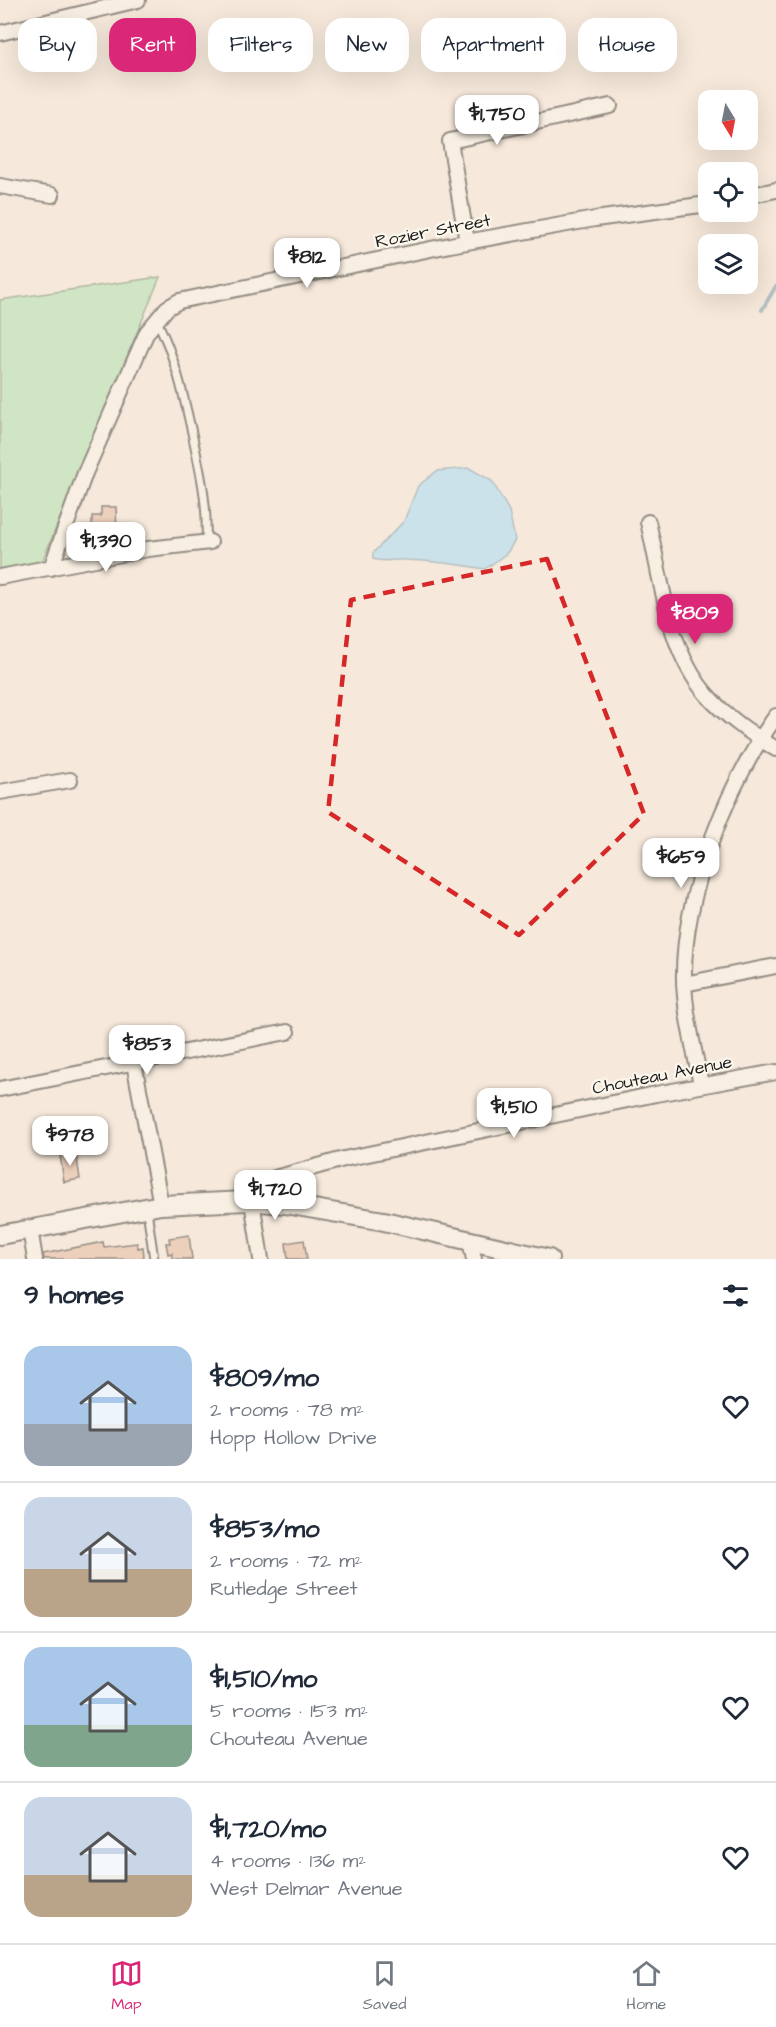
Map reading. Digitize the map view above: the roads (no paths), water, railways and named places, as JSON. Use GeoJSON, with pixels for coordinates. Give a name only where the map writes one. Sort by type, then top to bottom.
{"type":"FeatureCollection","features":[{"type":"Feature","properties":{"kind":"street"},"geometry":{"type":"LineString","coordinates":[[0,33],[138,0]]}},
{"type":"Feature","properties":{"kind":"street"},"geometry":{"type":"LineString","coordinates":[[467,242],[450,141],[610,106]]}},
{"type":"Feature","properties":{"kind":"street"},"geometry":{"type":"LineString","coordinates":[[0,186],[52,195]]}},
{"type":"Feature","properties":{"kind":"street"},"geometry":{"type":"LineString","coordinates":[[758,194],[776,190]]}},
{"type":"Feature","properties":{"kind":"street","name":"Rozier Street"},"geometry":{"type":"LineString","coordinates":[[51,568],[90,463],[134,359],[156,319],[167,308],[190,297],[467,242],[595,219],[698,205]]}},
{"type":"Feature","properties":{"kind":"street"},"geometry":{"type":"LineString","coordinates":[[648,522],[674,632],[687,666],[720,708],[776,749]]}},
{"type":"Feature","properties":{"kind":"street"},"geometry":{"type":"LineString","coordinates":[[0,577],[148,549],[208,542]]}},
{"type":"Feature","properties":{"kind":"street"},"geometry":{"type":"LineString","coordinates":[[701,1085],[684,984],[688,932],[714,834],[741,770],[776,716]]}},
{"type":"Feature","properties":{"kind":"street"},"geometry":{"type":"LineString","coordinates":[[0,792],[70,780]]}},
{"type":"Feature","properties":{"kind":"street"},"geometry":{"type":"LineString","coordinates":[[684,984],[776,966]]}},
{"type":"Feature","properties":{"kind":"street"},"geometry":{"type":"LineString","coordinates":[[0,1089],[287,1032]]}},
{"type":"Feature","properties":{"kind":"street"},"geometry":{"type":"LineString","coordinates":[[134,1063],[154,1207]]}},
{"type":"Feature","properties":{"kind":"street","name":"Chouteau Avenue"},"geometry":{"type":"LineString","coordinates":[[249,1201],[275,1178],[344,1159],[701,1085],[775,1075]]}},
{"type":"Feature","properties":{"kind":"street"},"geometry":{"type":"LineString","coordinates":[[249,1201],[261,1259]]}},
{"type":"Feature","properties":{"kind":"street"},"geometry":{"type":"LineString","coordinates":[[0,1235],[154,1207],[249,1201],[322,1210],[549,1259]]}},
{"type":"Feature","properties":{"kind":"street"},"geometry":{"type":"LineString","coordinates":[[30,1229],[35,1259]]}},
{"type":"Feature","properties":{"kind":"street"},"geometry":{"type":"LineString","coordinates":[[470,1241],[474,1259]]}},
{"type":"Feature","properties":{"kind":"lane"},"geometry":{"type":"LineString","coordinates":[[156,319],[174,358],[200,467],[206,504],[208,542]]}},
{"type":"Feature","properties":{"kind":"lane"},"geometry":{"type":"LineString","coordinates":[[154,1207],[154,1259]]}},
{"type":"Feature","properties":{"kind":"water"},"geometry":{"type":"Polygon","coordinates":[[[469,468],[492,481],[509,511],[515,540],[507,553],[485,569],[435,562],[373,559],[373,553],[404,521],[418,486],[437,471],[469,468]]]}},
{"type":"Feature","properties":{"kind":"waterway"},"geometry":{"type":"LineString","coordinates":[[762,310],[776,286]]}}]}
